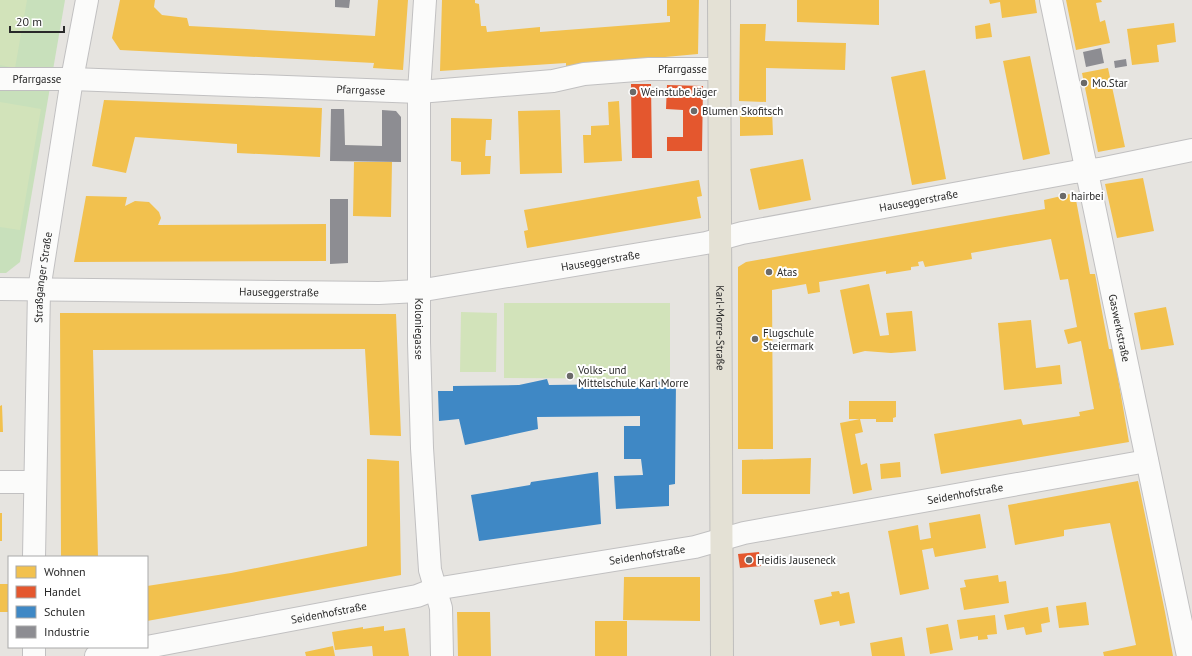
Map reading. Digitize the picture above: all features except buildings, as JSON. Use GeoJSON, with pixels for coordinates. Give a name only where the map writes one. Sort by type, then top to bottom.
{"type":"FeatureCollection","features":[{"type":"Feature","properties":{"kind":"main road","name":"Karl-Morre-Straße"},"geometry":{"type":"LineString","coordinates":[[719,0],[722,656]]}},
{"type":"Feature","properties":{"kind":"street","name":"Straßganger Straße"},"geometry":{"type":"LineString","coordinates":[[34,556],[34,482],[39,290],[72,79],[87,0]]}},
{"type":"Feature","properties":{"kind":"street","name":"Koloniegasse"},"geometry":{"type":"LineString","coordinates":[[425,0],[419,92],[418,290],[422,448],[430,570],[441,608],[442,656]]}},
{"type":"Feature","properties":{"kind":"street","name":"Gaswerkstraße"},"geometry":{"type":"LineString","coordinates":[[1051,0],[1188,656]]}},
{"type":"Feature","properties":{"kind":"street","name":"Pfarrgasse"},"geometry":{"type":"LineString","coordinates":[[0,79],[72,79],[419,92],[553,81],[580,74],[591,73],[649,69],[719,69]]}},
{"type":"Feature","properties":{"kind":"street","name":"Hauseggerstraße"},"geometry":{"type":"LineString","coordinates":[[0,289],[379,293],[418,290],[706,243],[720,238],[1086,171],[1192,150]]}},
{"type":"Feature","properties":{"kind":"street","name":"Seidenhofstraße"},"geometry":{"type":"LineString","coordinates":[[148,647],[417,596],[435,589],[694,547],[744,533],[1147,460]]}},
{"type":"Feature","properties":{"kind":"street"},"geometry":{"type":"LineString","coordinates":[[0,482],[34,482]]}},
{"type":"Feature","properties":{"kind":"street","name":"Seidenhofstraße"},"geometry":{"type":"LineString","coordinates":[[96,656],[140,648]]}},
{"type":"Feature","properties":{"kind":"green space"},"geometry":{"type":"Polygon","coordinates":[[[0,0],[65,0],[20,262],[6,273],[0,273],[0,0]]]}},
{"type":"Feature","properties":{"kind":"green space"},"geometry":{"type":"Polygon","coordinates":[[[0,0],[27,0],[15,68],[0,65],[0,0]]]}},
{"type":"Feature","properties":{"kind":"green space"},"geometry":{"type":"Polygon","coordinates":[[[0,102],[41,109],[20,230],[0,227],[0,102]]]}},
{"type":"Feature","properties":{"kind":"green space"},"geometry":{"type":"Polygon","coordinates":[[[504,303],[670,303],[670,379],[504,378],[504,303]]]}},
{"type":"Feature","properties":{"kind":"green space"},"geometry":{"type":"Polygon","coordinates":[[[461,312],[497,313],[496,372],[460,372],[461,312]]]}},
{"type":"Feature","properties":{"kind":"place","name":"Mo.Star"},"geometry":{"type":"Point","coordinates":[1084,83]}},
{"type":"Feature","properties":{"kind":"place","name":"Weinstube Jäger"},"geometry":{"type":"Point","coordinates":[633,92]}},
{"type":"Feature","properties":{"kind":"place","name":"Blumen Skofitsch"},"geometry":{"type":"Point","coordinates":[694,111]}},
{"type":"Feature","properties":{"kind":"place","name":"hairbei"},"geometry":{"type":"Point","coordinates":[1063,196]}},
{"type":"Feature","properties":{"kind":"place","name":"Atas"},"geometry":{"type":"Point","coordinates":[769,272]}},
{"type":"Feature","properties":{"kind":"place","name":"Flugschule Steiermark"},"geometry":{"type":"Point","coordinates":[755,339]}},
{"type":"Feature","properties":{"kind":"place","name":"Volks- und Mittelschule Karl Morre"},"geometry":{"type":"Point","coordinates":[570,376]}},
{"type":"Feature","properties":{"kind":"place","name":"Heidis Jauseneck"},"geometry":{"type":"Point","coordinates":[749,560]}}]}
